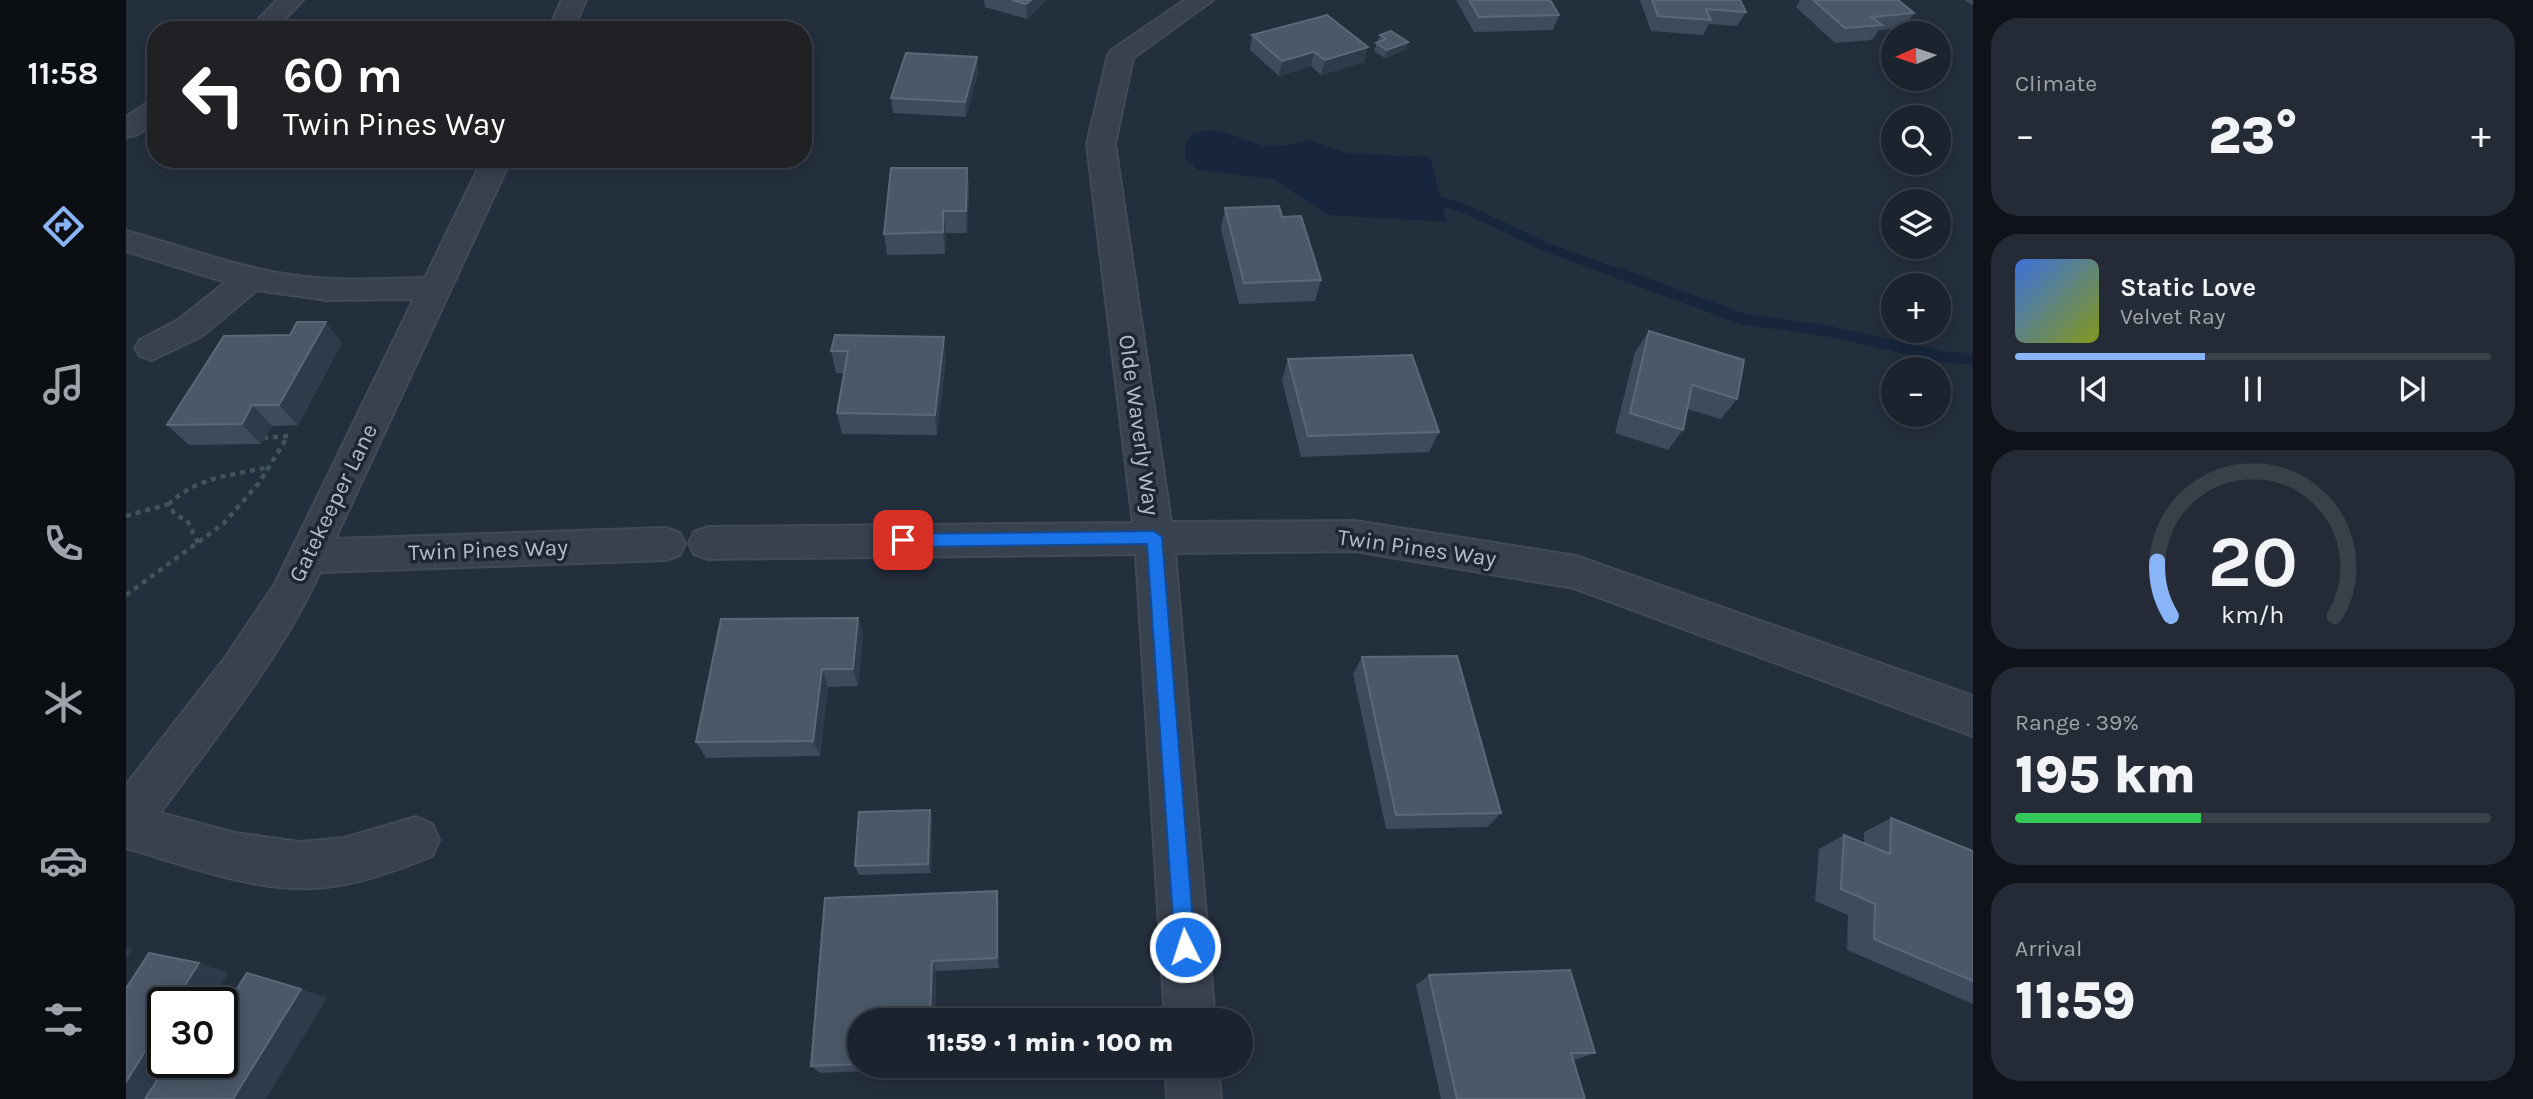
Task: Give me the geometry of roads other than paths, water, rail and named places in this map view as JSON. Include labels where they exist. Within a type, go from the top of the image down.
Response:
[{"type":"street","points":[[269,21],[291,0]]},
{"type":"street","points":[[564,21],[574,0]]},
{"type":"street","name":"Olde Waverly Way","points":[[1189,1008],[1154,537],[1101,144],[1121,55],[1201,0]]},
{"type":"street","points":[[126,130],[147,116]]},
{"type":"street","name":"Gatekeeper Lane","points":[[126,821],[208,715],[268,630],[309,556],[494,168]]},
{"type":"street","points":[[126,242],[251,278],[320,289],[435,288]]},
{"type":"street","points":[[152,348],[190,328],[251,278]]},
{"type":"street","name":"Twin Pines Way","points":[[708,542],[1355,536],[1576,572],[1973,716]]},
{"type":"street","name":"Twin Pines Way","points":[[309,556],[666,544]]},
{"type":"street","points":[[126,826],[272,863],[302,865],[359,858],[416,841]]},
{"type":"street","points":[[1193,1078],[1194,1099]]},
{"type":"water","points":[[1208,130],[1227,133],[1263,146],[1310,140],[1347,153],[1430,157],[1447,222],[1328,215],[1273,179],[1198,170],[1185,158],[1185,143],[1192,134]]},
{"type":"waterway","points":[[1426,196],[1468,210],[1546,247],[1625,276]]},
{"type":"waterway","points":[[1620,274],[1743,319],[1828,331],[1943,357],[1973,359]]}]
